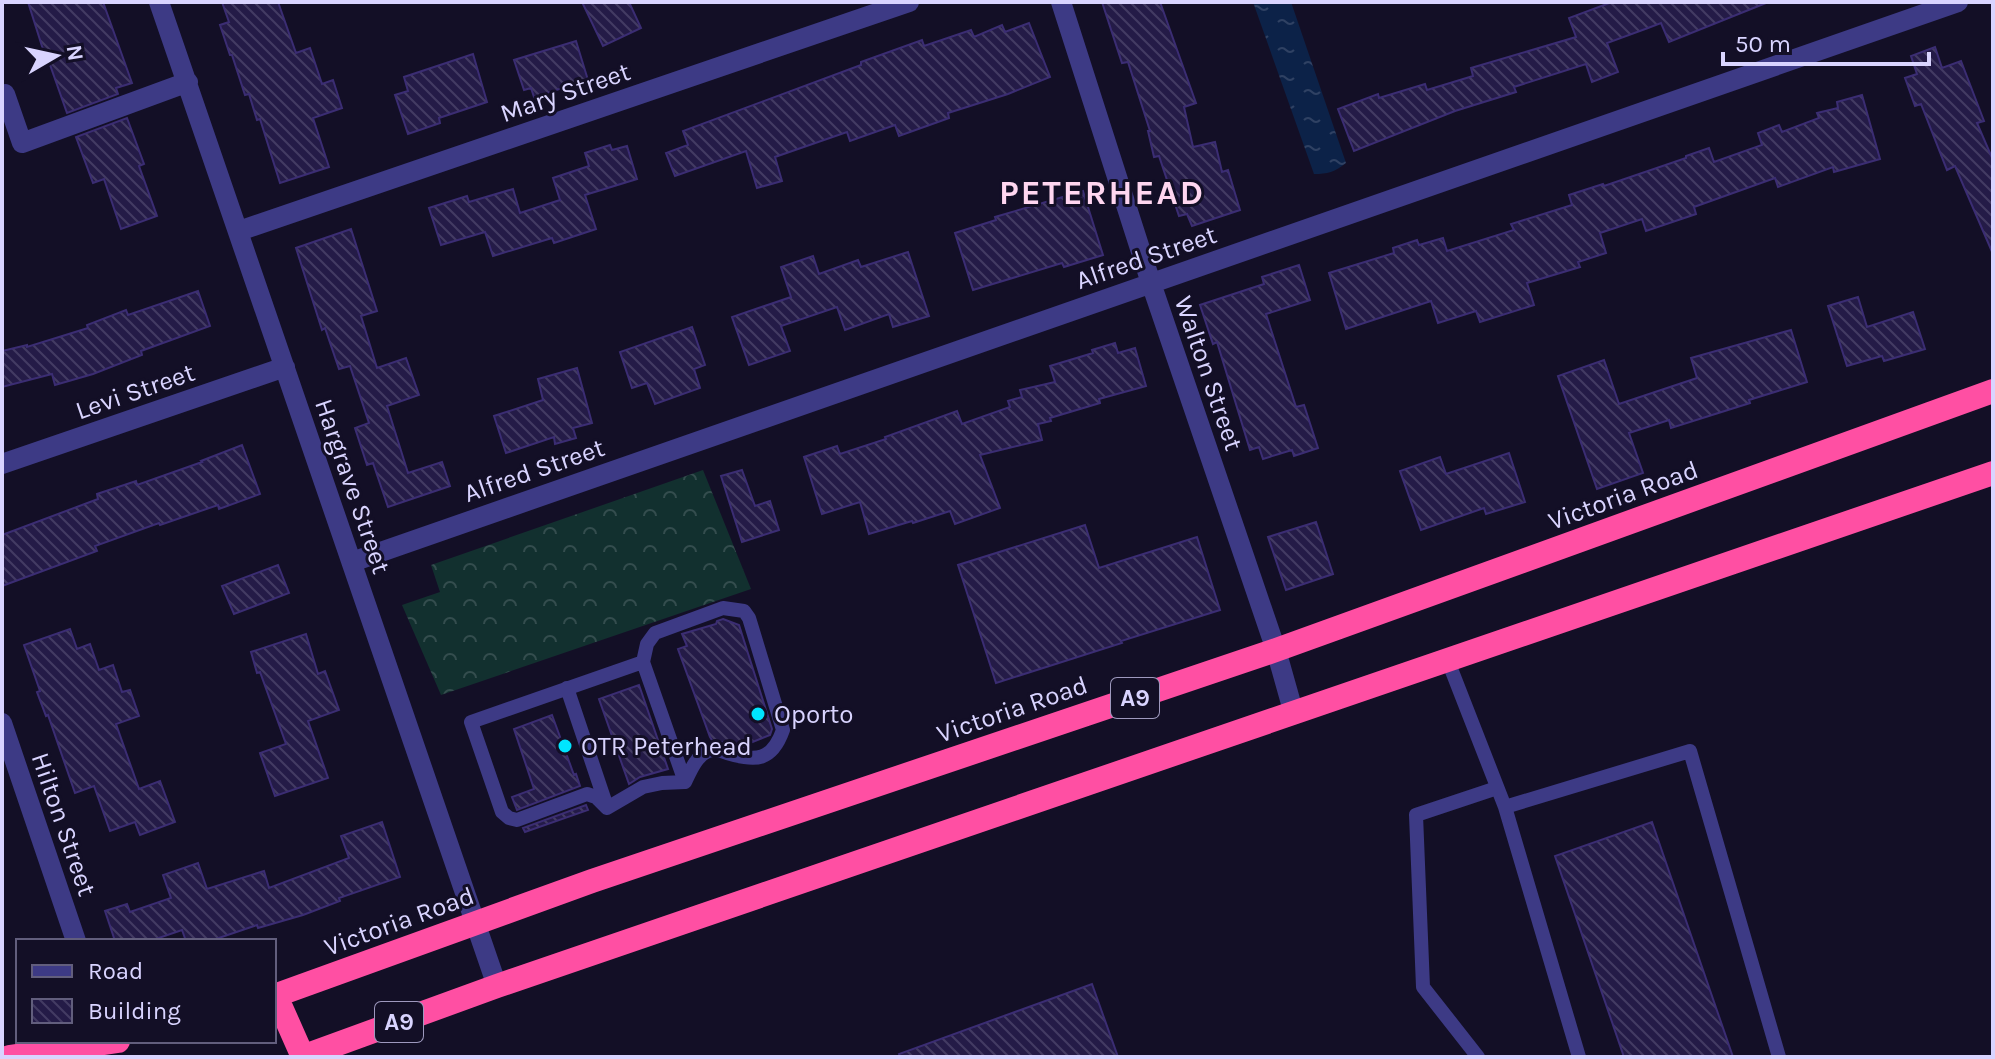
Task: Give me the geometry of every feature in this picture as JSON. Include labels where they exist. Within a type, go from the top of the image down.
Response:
[{"type":"highway","name":"Victoria Road","points":[[276,996],[605,876],[1276,650],[1993,391]]},
{"type":"highway","name":"A9","points":[[302,1057],[497,986],[1993,473]]},
{"type":"highway","points":[[276,998],[302,1057]]},
{"type":"highway","points":[[9,1057],[106,1043]]},
{"type":"street","name":"Hargrave Street","points":[[159,2],[497,986]]},
{"type":"street","name":"Mary Street","points":[[239,231],[909,2]]},
{"type":"street","name":"Walton Street","points":[[1061,2],[1151,283],[1276,650],[1294,714]]},
{"type":"street","name":"Alfred Street","points":[[352,562],[1958,2]]},
{"type":"street","points":[[5,94],[22,143],[188,82]]},
{"type":"street","name":"Levi Street","points":[[2,464],[285,367]]},
{"type":"street","name":"Hilton Street","points":[[2,723],[75,939]]},
{"type":"lane","points":[[723,608],[744,611],[749,618],[783,730],[778,744],[770,753],[757,759],[708,751],[698,758],[685,782],[643,662],[647,644],[655,633],[723,608]]},
{"type":"lane","points":[[1448,661],[1505,807],[1579,1057]]},
{"type":"lane","points":[[607,808],[596,797],[587,794],[517,820],[509,818],[502,812],[471,722],[643,662]]},
{"type":"lane","points":[[567,688],[607,808]]},
{"type":"lane","points":[[1505,807],[1690,751],[1779,1057]]},
{"type":"lane","points":[[607,808],[643,787],[685,782]]},
{"type":"lane","points":[[1478,1057],[1423,987],[1416,815],[1497,788]]},
{"type":"green space","points":[[703,470],[751,589],[441,695],[402,605],[440,592],[431,565]]},
{"type":"water","points":[[1253,2],[1291,2],[1346,163],[1334,170],[1314,174]]},
{"type":"building","points":[[28,2],[103,2],[132,83],[116,88],[118,94],[67,113]]},
{"type":"building","points":[[222,2],[278,2],[296,53],[310,48],[322,84],[333,80],[342,108],[313,118],[329,167],[280,183],[260,119],[257,120],[249,94],[245,95],[220,25],[229,22]]},
{"type":"building","points":[[582,2],[629,2],[641,28],[603,46]]},
{"type":"building","points":[[1102,2],[1160,2],[1196,103],[1184,107],[1193,147],[1215,142],[1222,172],[1228,170],[1240,210],[1192,226],[1187,214],[1179,216],[1159,156],[1154,157],[1150,131],[1128,62],[1122,63]]},
{"type":"building","points":[[1612,2],[1766,3],[1669,42],[1661,23],[1607,43],[1618,72],[1592,82],[1586,64],[1514,87],[1516,92],[1455,111],[1354,151],[1338,109],[1378,94],[1379,98],[1425,84],[1427,90],[1473,76],[1471,68],[1576,37],[1569,18]]},
{"type":"building","points":[[1029,23],[1050,77],[948,113],[949,118],[899,136],[895,125],[850,141],[847,132],[775,157],[782,181],[757,188],[746,151],[675,176],[666,153],[688,145],[683,131],[922,40],[924,46],[971,30],[974,37],[1002,25],[1005,32]]},
{"type":"building","points":[[576,41],[588,80],[534,97],[531,88],[524,90],[514,60]]},
{"type":"building","points":[[1935,47],[1942,68],[1961,61],[1984,121],[1977,123],[1993,160],[1993,254],[1955,166],[1947,170],[1921,104],[1915,106],[1905,78],[1917,74],[1911,56]]},
{"type":"building","points":[[473,54],[487,102],[439,118],[440,123],[408,134],[395,95],[408,91],[404,77]]},
{"type":"building","points":[[1862,95],[1880,159],[1834,172],[1833,167],[1778,187],[1775,178],[1694,207],[1696,214],[1646,231],[1642,219],[1600,233],[1606,253],[1578,262],[1580,267],[1527,283],[1534,305],[1480,322],[1476,311],[1438,323],[1431,301],[1346,329],[1329,273],[1394,253],[1393,248],[1417,240],[1419,245],[1443,238],[1447,251],[1514,230],[1511,224],[1572,205],[1569,195],[1604,186],[1709,148],[1714,162],[1762,145],[1758,133],[1779,125],[1782,132],[1819,118],[1817,113],[1838,108],[1837,102]]},
{"type":"building","points":[[127,118],[144,164],[139,166],[157,216],[121,229],[104,179],[93,183],[76,137]]},
{"type":"building","points":[[610,145],[612,150],[627,146],[637,179],[585,195],[596,229],[554,243],[552,238],[493,256],[485,232],[441,245],[429,208],[467,196],[469,202],[513,189],[520,213],[560,200],[553,178],[589,166],[585,153]]},
{"type":"building","points":[[1083,191],[1103,255],[1064,267],[1062,263],[973,290],[955,233],[996,220],[995,217]]},
{"type":"building","points":[[351,229],[377,311],[361,316],[377,368],[406,358],[419,395],[387,406],[408,473],[442,462],[450,486],[388,507],[373,463],[367,465],[355,428],[369,423],[350,366],[339,369],[325,328],[322,330],[296,248]]},
{"type":"building","points":[[908,252],[929,316],[893,327],[889,314],[845,330],[837,307],[781,326],[790,351],[749,365],[732,317],[791,297],[781,267],[813,256],[819,274],[858,260],[861,267]]},
{"type":"building","points":[[1299,265],[1310,300],[1266,314],[1296,407],[1304,405],[1318,448],[1294,456],[1292,450],[1263,459],[1259,447],[1250,450],[1217,342],[1213,344],[1200,305],[1264,284],[1262,277]]},
{"type":"building","points":[[198,291],[210,326],[141,351],[142,355],[93,374],[55,385],[52,374],[2,387],[2,351],[27,347],[88,328],[87,325],[126,310],[128,315]]},
{"type":"building","points":[[1858,297],[1867,327],[1913,312],[1925,349],[1884,361],[1882,356],[1847,366],[1828,306]]},
{"type":"building","points":[[692,327],[705,365],[694,369],[700,388],[655,404],[647,383],[632,388],[620,352]]},
{"type":"building","points":[[1791,330],[1807,382],[1671,428],[1669,420],[1629,433],[1643,473],[1597,489],[1558,376],[1604,360],[1619,404],[1697,378],[1691,358]]},
{"type":"building","points":[[1115,343],[1118,353],[1135,348],[1146,386],[1099,399],[1100,403],[1038,424],[1042,440],[980,455],[1000,508],[955,524],[950,511],[869,534],[860,502],[822,514],[804,457],[837,446],[840,454],[957,411],[962,424],[1010,407],[1008,401],[1022,397],[1020,390],[1055,382],[1050,366]]},
{"type":"building","points":[[577,368],[592,423],[573,428],[576,438],[555,444],[554,437],[506,453],[494,416],[543,400],[538,379]]},
{"type":"building","points":[[242,445],[260,494],[219,509],[218,505],[159,523],[95,546],[97,551],[2,586],[2,535],[98,499],[97,494],[136,481],[137,485]]},
{"type":"building","points":[[1509,453],[1525,502],[1486,514],[1484,508],[1421,530],[1400,471],[1440,457],[1446,474]]},
{"type":"building","points":[[742,470],[755,506],[770,501],[779,530],[742,542],[721,476]]},
{"type":"building","points":[[1316,522],[1333,574],[1286,590],[1268,537]]},
{"type":"building","points":[[1085,525],[1099,568],[1197,537],[1220,610],[996,683],[958,565]]},
{"type":"building","points":[[278,565],[289,593],[234,614],[222,586]]},
{"type":"building","points":[[723,619],[739,625],[772,729],[770,735],[744,747],[712,740],[678,649],[687,646],[682,634]]},
{"type":"building","points":[[70,629],[77,649],[90,644],[99,670],[113,665],[122,692],[130,690],[139,716],[116,724],[139,789],[160,781],[175,822],[140,835],[135,822],[110,831],[94,786],[75,793],[37,692],[40,691],[24,645]]},
{"type":"building","points":[[306,634],[318,674],[325,671],[339,710],[308,721],[328,778],[275,796],[260,753],[286,744],[251,652]]},
{"type":"building","points":[[639,685],[668,769],[640,777],[629,784],[599,699]]},
{"type":"building","points":[[552,715],[580,786],[517,810],[512,797],[534,789],[514,729]]},
{"type":"building","points":[[586,805],[588,810],[525,832],[523,828]]},
{"type":"building","points":[[382,822],[400,877],[339,898],[340,901],[303,915],[258,928],[257,925],[216,939],[185,939],[182,930],[156,939],[114,939],[105,911],[127,904],[130,912],[171,898],[163,875],[198,863],[207,889],[264,871],[269,888],[349,858],[341,836]]},
{"type":"building","points":[[1652,822],[1733,1057],[1624,1057],[1555,856]]},
{"type":"building","points":[[1092,984],[1118,1057],[900,1057],[899,1054]]},
{"type":"place","name":"Oporto","points":[[758,714]]},
{"type":"place","name":"OTR Peterhead","points":[[565,746]]},
{"type":"district","name":"PETERHEAD","points":[[1102,192]]}]
